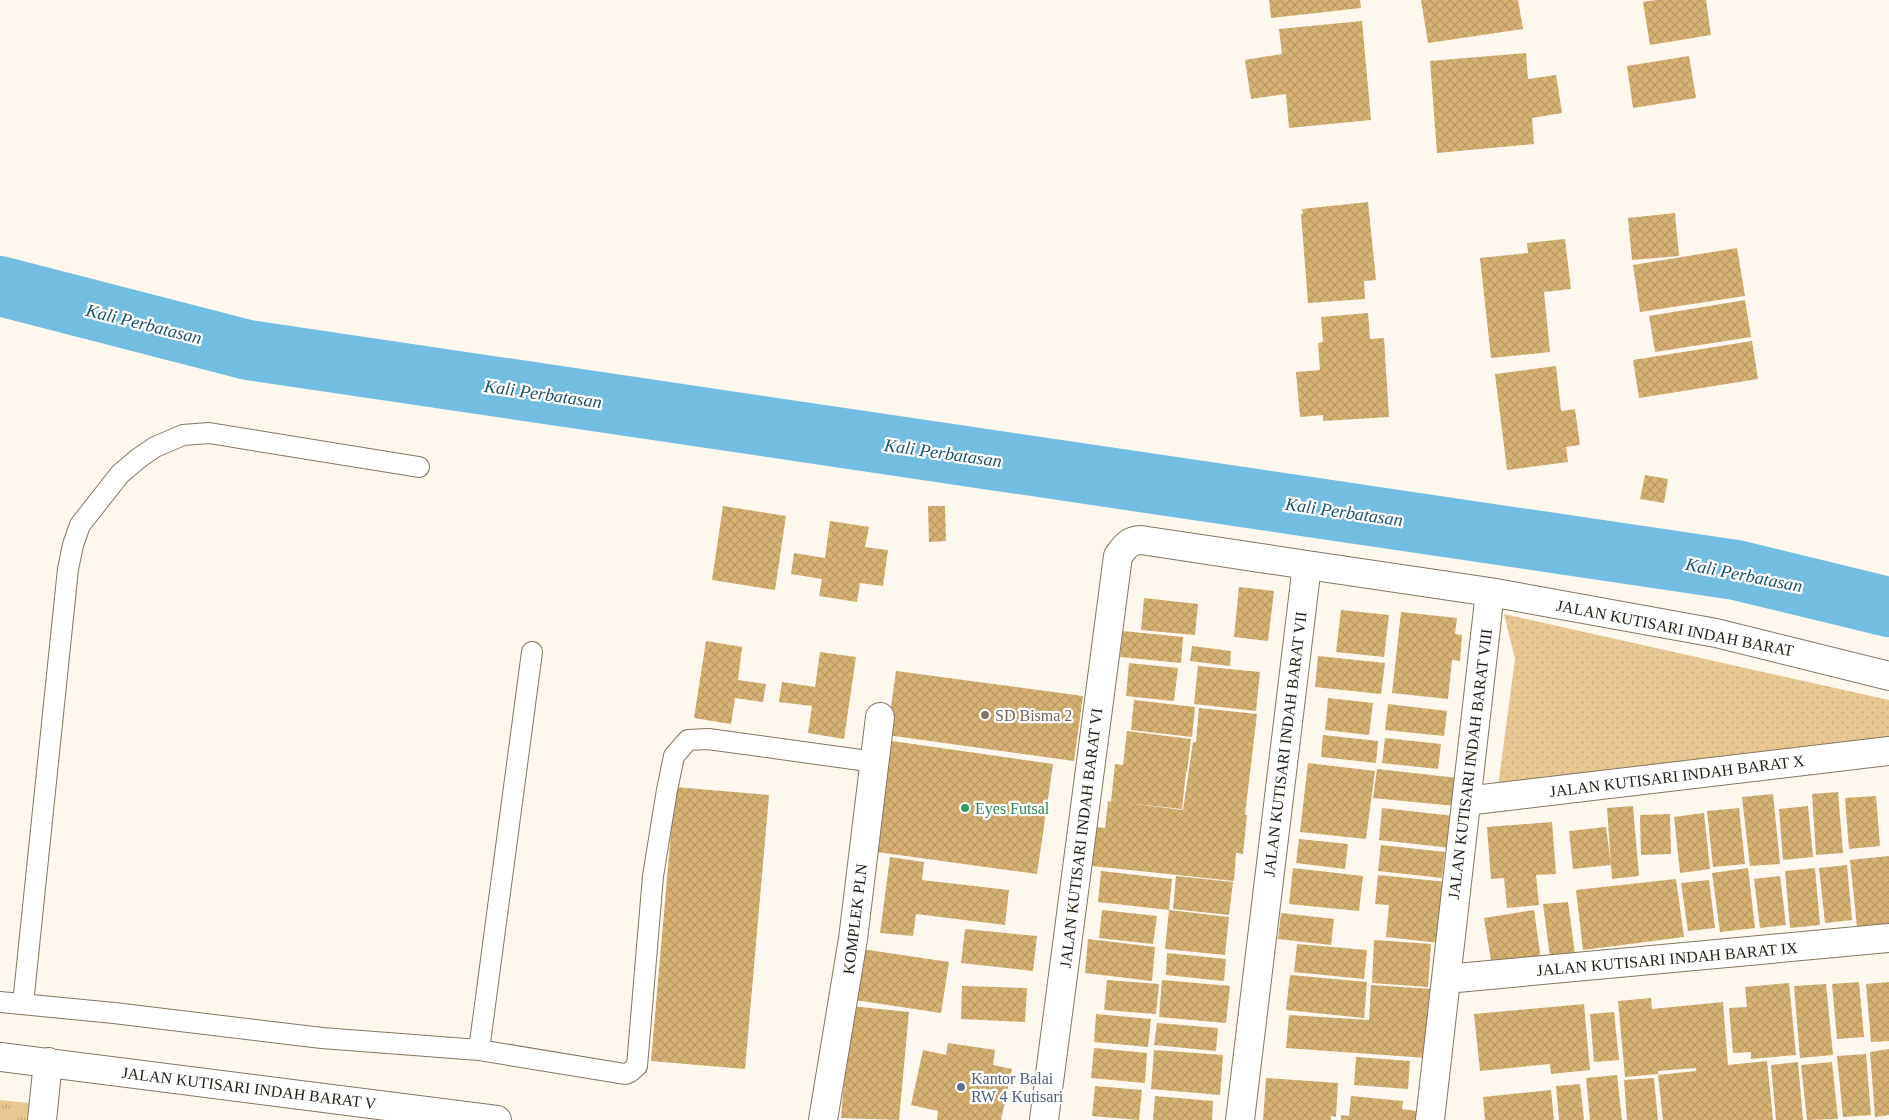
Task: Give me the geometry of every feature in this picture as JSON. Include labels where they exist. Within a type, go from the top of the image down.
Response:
[{"type":"street","name":"JALAN KUTISARI INDAH BARAT VI","points":[[1044,1120],[1118,556],[1128,544],[1134,540],[1141,540],[1307,565]]},
{"type":"street","points":[[1307,565],[1490,592]]},
{"type":"street","name":"JALAN KUTISARI INDAH BARAT VII","points":[[1240,1120],[1307,565]]},
{"type":"street","name":"JALAN KUTISARI INDAH BARAT","points":[[1490,592],[1716,633],[1889,676]]},
{"type":"street","name":"JALAN KUTISARI INDAH BARAT VIII","points":[[1430,1120],[1490,592]]},
{"type":"street","name":"KOMPLEK PLN","points":[[823,1120],[853,939],[880,717]]},
{"type":"street","name":"JALAN KUTISARI INDAH BARAT X","points":[[1466,801],[1889,751]]},
{"type":"street","name":"JALAN KUTISARI INDAH BARAT IX","points":[[1446,979],[1889,938]]},
{"type":"street","name":"JALAN KUTISARI INDAH BARAT V","points":[[0,1057],[48,1062],[352,1111],[497,1120]]},
{"type":"street","points":[[42,1120],[48,1062]]},
{"type":"lane","points":[[23,1004],[68,569],[80,525],[120,474],[155,447],[182,435],[209,433],[419,467]]},
{"type":"lane","points":[[479,1050],[532,652]]},
{"type":"lane","points":[[0,1002],[114,1013],[322,1038],[479,1050],[619,1074],[630,1072],[637,1066],[653,876],[674,756],[688,740],[708,739],[875,762]]},
{"type":"green space","points":[[1504,614],[1889,700],[1889,738],[1497,794],[1515,659]]},
{"type":"green space","points":[[0,1100],[29,1103],[27,1120],[0,1120]]},
{"type":"building","points":[[1269,0],[1360,0],[1361,8],[1271,18]]},
{"type":"building","points":[[1421,0],[1518,0],[1523,29],[1428,43]]},
{"type":"building","points":[[1656,0],[1706,0],[1711,35],[1650,45],[1643,2]]},
{"type":"building","points":[[1362,21],[1371,120],[1289,128],[1286,94],[1251,99],[1245,60],[1282,54],[1279,29]]},
{"type":"building","points":[[1526,53],[1528,79],[1556,75],[1562,113],[1532,118],[1534,144],[1437,153],[1430,61]]},
{"type":"building","points":[[1689,56],[1696,98],[1633,108],[1627,66]]},
{"type":"building","points":[[1368,202],[1376,280],[1364,281],[1365,299],[1308,303],[1302,209]]},
{"type":"building","points":[[1675,213],[1679,256],[1632,260],[1628,218]]},
{"type":"building","points":[[1565,239],[1571,289],[1544,292],[1550,352],[1491,358],[1480,258],[1528,253],[1527,243]]},
{"type":"building","points":[[1737,248],[1745,296],[1640,312],[1633,265]]},
{"type":"building","points":[[1745,300],[1751,337],[1655,352],[1649,316]]},
{"type":"building","points":[[1368,313],[1370,339],[1384,338],[1389,417],[1323,421],[1323,415],[1300,417],[1296,372],[1320,370],[1318,343],[1323,342],[1321,317]]},
{"type":"building","points":[[1752,341],[1758,379],[1639,398],[1633,360]]},
{"type":"building","points":[[1556,366],[1561,411],[1575,409],[1580,445],[1566,447],[1568,462],[1507,470],[1495,374]]},
{"type":"building","points":[[1645,475],[1668,479],[1664,503],[1640,499]]},
{"type":"building","points":[[723,506],[786,516],[775,590],[712,580]]},
{"type":"building","points":[[928,506],[945,506],[946,541],[929,542]]},
{"type":"building","points":[[830,521],[869,527],[865,547],[888,550],[883,586],[860,583],[857,602],[819,596],[822,579],[791,574],[794,553],[825,558]]},
{"type":"building","points":[[1239,587],[1274,591],[1268,641],[1234,637]]},
{"type":"building","points":[[1144,598],[1198,604],[1195,635],[1141,630]]},
{"type":"building","points":[[1341,610],[1389,615],[1384,657],[1336,652]]},
{"type":"building","points":[[1401,612],[1457,618],[1455,634],[1462,635],[1460,661],[1452,660],[1448,699],[1392,693]]},
{"type":"building","points":[[1123,631],[1183,637],[1181,663],[1120,657]]},
{"type":"building","points":[[706,641],[742,647],[738,680],[766,684],[763,702],[735,698],[731,724],[694,718]]},
{"type":"building","points":[[1192,646],[1231,651],[1230,666],[1190,661]]},
{"type":"building","points":[[820,652],[856,657],[844,739],[808,733],[812,706],[779,702],[782,682],[815,687]]},
{"type":"building","points":[[1318,656],[1385,663],[1381,694],[1315,687]]},
{"type":"building","points":[[1129,663],[1178,668],[1174,701],[1126,696]]},
{"type":"building","points":[[1198,666],[1260,672],[1256,711],[1194,704]]},
{"type":"building","name":"SD Bisma 2","points":[[896,671],[1083,696],[1074,761],[887,735]]},
{"type":"building","points":[[1328,698],[1373,703],[1369,735],[1325,730]]},
{"type":"building","points":[[1134,700],[1195,707],[1192,737],[1131,730]]},
{"type":"building","points":[[1388,704],[1447,711],[1444,736],[1385,730]]},
{"type":"building","points":[[1199,708],[1257,714],[1245,815],[1247,815],[1243,854],[1236,853],[1234,881],[1092,866],[1097,827],[1105,828],[1108,801],[1111,802],[1115,764],[1123,765],[1127,731],[1191,739],[1187,772],[1142,767],[1186,772],[1182,809],[1126,803],[1183,810],[1193,742],[1196,742]]},
{"type":"building","points":[[1323,735],[1378,741],[1376,763],[1321,757]]},
{"type":"building","points":[[1385,738],[1441,744],[1438,769],[1382,763]]},
{"type":"building","name":"Eyes Futsal","points":[[892,741],[1053,764],[1037,874],[877,852]]},
{"type":"building","points":[[1308,763],[1375,771],[1366,839],[1300,832]]},
{"type":"building","points":[[1377,769],[1458,778],[1455,806],[1373,798]]},
{"type":"building","points":[[675,787],[769,795],[745,1069],[651,1061]]},
{"type":"building","points":[[1838,792],[1843,853],[1816,855],[1812,794]]},
{"type":"building","points":[[1773,794],[1780,864],[1750,866],[1742,797]]},
{"type":"building","points":[[1876,796],[1880,846],[1849,849],[1845,798]]},
{"type":"building","points":[[1633,806],[1639,876],[1612,879],[1607,808]]},
{"type":"building","points":[[1808,806],[1813,857],[1783,860],[1779,809]]},
{"type":"building","points":[[1382,808],[1454,816],[1451,848],[1379,840]]},
{"type":"building","points":[[1739,808],[1745,864],[1713,867],[1707,811]]},
{"type":"building","points":[[1704,813],[1710,869],[1680,873],[1674,817]]},
{"type":"building","points":[[1670,814],[1671,854],[1641,855],[1640,815]]},
{"type":"building","points":[[1552,822],[1556,874],[1536,875],[1539,905],[1507,908],[1504,878],[1491,879],[1487,827]]},
{"type":"building","points":[[1606,827],[1611,865],[1573,869],[1569,831]]},
{"type":"building","points":[[1299,839],[1348,844],[1345,869],[1296,863]]},
{"type":"building","points":[[1381,845],[1445,852],[1442,878],[1378,871]]},
{"type":"building","points":[[1889,856],[1889,924],[1857,927],[1850,860]]},
{"type":"building","points":[[890,857],[924,862],[922,880],[1009,890],[1005,925],[916,914],[913,936],[880,933]]},
{"type":"building","points":[[1847,865],[1852,920],[1825,923],[1819,868]]},
{"type":"building","points":[[1293,868],[1363,876],[1359,911],[1289,904]]},
{"type":"building","points":[[1748,868],[1755,928],[1720,932],[1712,873]]},
{"type":"building","points":[[1815,868],[1820,925],[1790,928],[1785,871]]},
{"type":"building","points":[[1101,871],[1172,879],[1169,910],[1098,902]]},
{"type":"building","points":[[1378,875],[1447,882],[1440,943],[1386,937],[1389,905],[1375,904]]},
{"type":"building","points":[[1176,876],[1233,882],[1229,915],[1173,909]]},
{"type":"building","points":[[1780,876],[1786,925],[1760,928],[1754,879]]},
{"type":"building","points":[[1676,879],[1684,937],[1583,950],[1576,890]]},
{"type":"building","points":[[1709,880],[1715,928],[1688,931],[1681,883]]},
{"type":"building","points":[[1568,902],[1575,954],[1550,957],[1543,904]]},
{"type":"building","points":[[1102,910],[1157,916],[1153,944],[1099,938]]},
{"type":"building","points":[[1169,910],[1229,917],[1225,955],[1165,949]]},
{"type":"building","points":[[1534,910],[1541,960],[1492,967],[1484,918]]},
{"type":"building","points":[[1281,913],[1334,919],[1331,945],[1278,939]]},
{"type":"building","points":[[965,929],[1037,936],[1033,971],[961,963]]},
{"type":"building","points":[[1088,939],[1155,947],[1152,981],[1085,973]]},
{"type":"building","points":[[1374,940],[1431,944],[1428,987],[1372,983]]},
{"type":"building","points":[[1297,944],[1367,950],[1364,979],[1294,972]]},
{"type":"building","points":[[855,948],[949,962],[941,1013],[848,999]]},
{"type":"building","points":[[1167,953],[1226,959],[1224,981],[1166,975]]},
{"type":"building","points":[[1290,975],[1367,982],[1364,1018],[1286,1010]]},
{"type":"building","points":[[1107,980],[1159,984],[1156,1014],[1104,1010]]},
{"type":"building","points":[[1162,980],[1230,986],[1226,1023],[1159,1017]]},
{"type":"building","points":[[1859,982],[1864,1037],[1837,1039],[1832,984]]},
{"type":"building","points":[[1889,982],[1889,1041],[1871,1042],[1866,984]]},
{"type":"building","points":[[1789,983],[1796,1055],[1751,1059],[1751,1052],[1733,1053],[1729,1008],[1747,1007],[1745,987]]},
{"type":"building","points":[[1826,984],[1833,1055],[1800,1058],[1794,986]]},
{"type":"building","points":[[1371,985],[1432,989],[1427,1058],[1286,1048],[1289,1015],[1369,1020]]},
{"type":"building","points":[[962,986],[1027,988],[1025,1022],[961,1019]]},
{"type":"building","points":[[1651,998],[1652,1009],[1723,1002],[1728,1065],[1767,1061],[1773,1120],[1663,1120],[1658,1075],[1696,1071],[1696,1068],[1658,1071],[1658,1074],[1625,1077],[1618,1001]]},
{"type":"building","points":[[1584,1004],[1590,1070],[1551,1074],[1550,1064],[1480,1071],[1474,1014]]},
{"type":"building","points":[[850,1006],[909,1012],[899,1120],[841,1118]]},
{"type":"building","points":[[1614,1012],[1619,1060],[1594,1062],[1590,1014]]},
{"type":"building","points":[[1096,1014],[1151,1019],[1148,1047],[1094,1042]]},
{"type":"building","points":[[1157,1023],[1218,1028],[1216,1051],[1154,1045]]},
{"type":"building","name":"Kantor Balai RW 4 Kutisari","points":[[948,1043],[995,1050],[993,1065],[1012,1069],[1001,1120],[937,1120],[938,1111],[911,1105],[923,1050],[946,1055]]},
{"type":"building","points":[[1094,1048],[1147,1053],[1145,1083],[1091,1078]]},
{"type":"building","points":[[1889,1049],[1889,1115],[1875,1117],[1870,1052]]},
{"type":"building","points":[[1154,1050],[1223,1055],[1220,1095],[1151,1089]]},
{"type":"building","points":[[1866,1054],[1871,1115],[1843,1117],[1837,1056]]},
{"type":"building","points":[[1356,1057],[1410,1061],[1408,1089],[1354,1085]]},
{"type":"building","points":[[1798,1062],[1803,1120],[1776,1120],[1771,1065]]},
{"type":"building","points":[[1832,1062],[1838,1119],[1807,1120],[1801,1065]]},
{"type":"building","points":[[1617,1075],[1622,1120],[1590,1120],[1586,1078]]},
{"type":"building","points":[[1266,1078],[1338,1083],[1336,1117],[1331,1116],[1331,1120],[1263,1120]]},
{"type":"building","points":[[1654,1078],[1658,1120],[1627,1120],[1624,1080]]},
{"type":"building","points":[[1580,1084],[1584,1120],[1559,1120],[1556,1086]]},
{"type":"building","points":[[1095,1086],[1142,1090],[1139,1120],[1092,1116]]},
{"type":"building","points":[[1551,1090],[1554,1120],[1485,1120],[1483,1097]]},
{"type":"building","points":[[1155,1096],[1213,1101],[1212,1120],[1153,1120]]},
{"type":"building","points":[[1351,1096],[1403,1101],[1402,1109],[1417,1111],[1416,1120],[1341,1120],[1341,1115],[1349,1116]]},
{"type":"waterway","name":"Kali Perbatasan","points":[[0,286],[248,350],[1736,570],[1889,607]]},
{"type":"place","name":"SD Bisma 2","points":[[985,715]]},
{"type":"place","name":"Eyes Futsal","points":[[965,808]]},
{"type":"place","name":"Kantor Balai RW 4 Kutisari","points":[[961,1087]]}]
